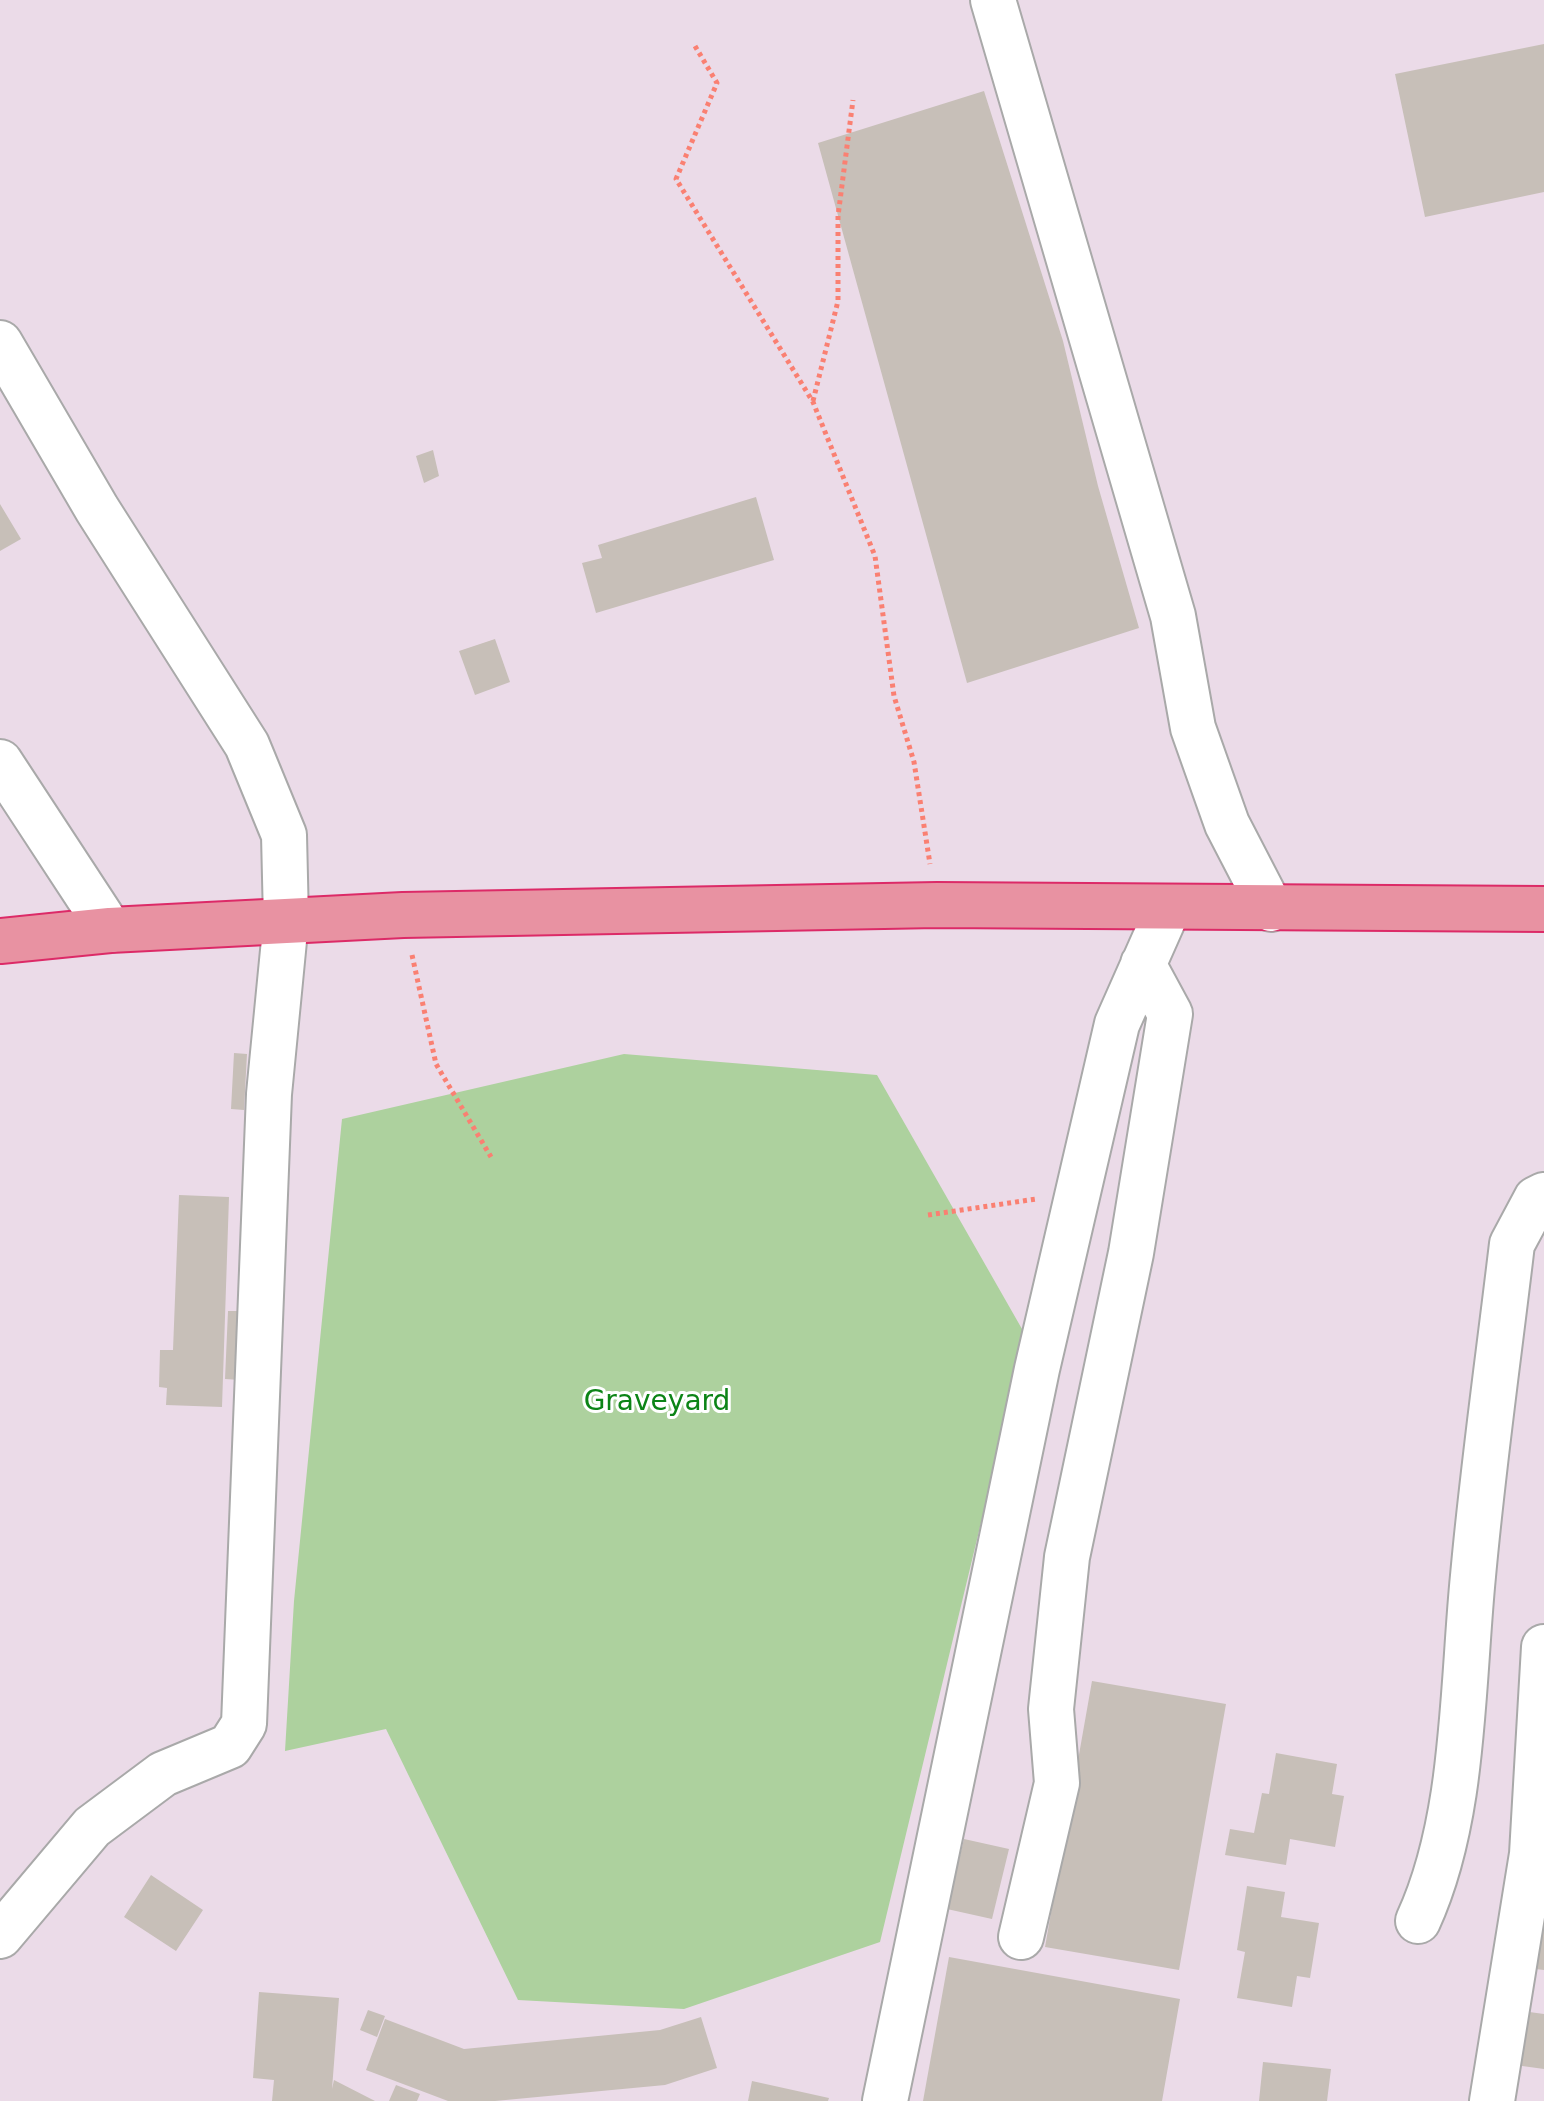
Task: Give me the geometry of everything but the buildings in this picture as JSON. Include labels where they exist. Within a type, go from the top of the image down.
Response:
[{"type":"highway","points":[[0,941],[110,930],[403,915],[937,905],[1168,909],[1544,909]]},
{"type":"street","points":[[993,0],[1173,616],[1193,728],[1227,824],[1271,909]]},
{"type":"street","points":[[0,343],[97,509],[247,745],[284,835],[286,920],[269,1094],[244,1724],[230,1746],[163,1774],[92,1827],[0,1936]]},
{"type":"street","points":[[0,762],[110,930]]},
{"type":"street","points":[[885,2101],[1037,1369],[1117,1024],[1168,909]]},
{"type":"street","points":[[1021,1937],[1057,1783],[1051,1709],[1067,1557],[1131,1253],[1170,1014],[1143,964]]},
{"type":"street","points":[[1418,1921],[1437,1880],[1449,1831],[1474,1557],[1512,1244],[1536,1199],[1544,1195]]},
{"type":"street","points":[[1492,2101],[1532,1854],[1544,1647]]},
{"type":"path","points":[[695,46],[717,83],[676,179],[813,402],[875,556],[894,696],[914,762],[937,905]]},
{"type":"path","points":[[813,402],[838,301],[838,216],[853,100]]},
{"type":"path","points":[[403,915],[436,1064],[491,1157]]},
{"type":"path","points":[[928,1215],[1046,1197],[1082,1175]]},
{"type":"shaded area","points":[[0,0],[1544,0],[1544,2101],[0,2101]]},
{"type":"green space","name":"Graveyard","points":[[624,1054],[877,1075],[1026,1336],[880,1942],[684,2009],[518,2000],[386,1729],[285,1751],[294,1601],[342,1119]]}]
